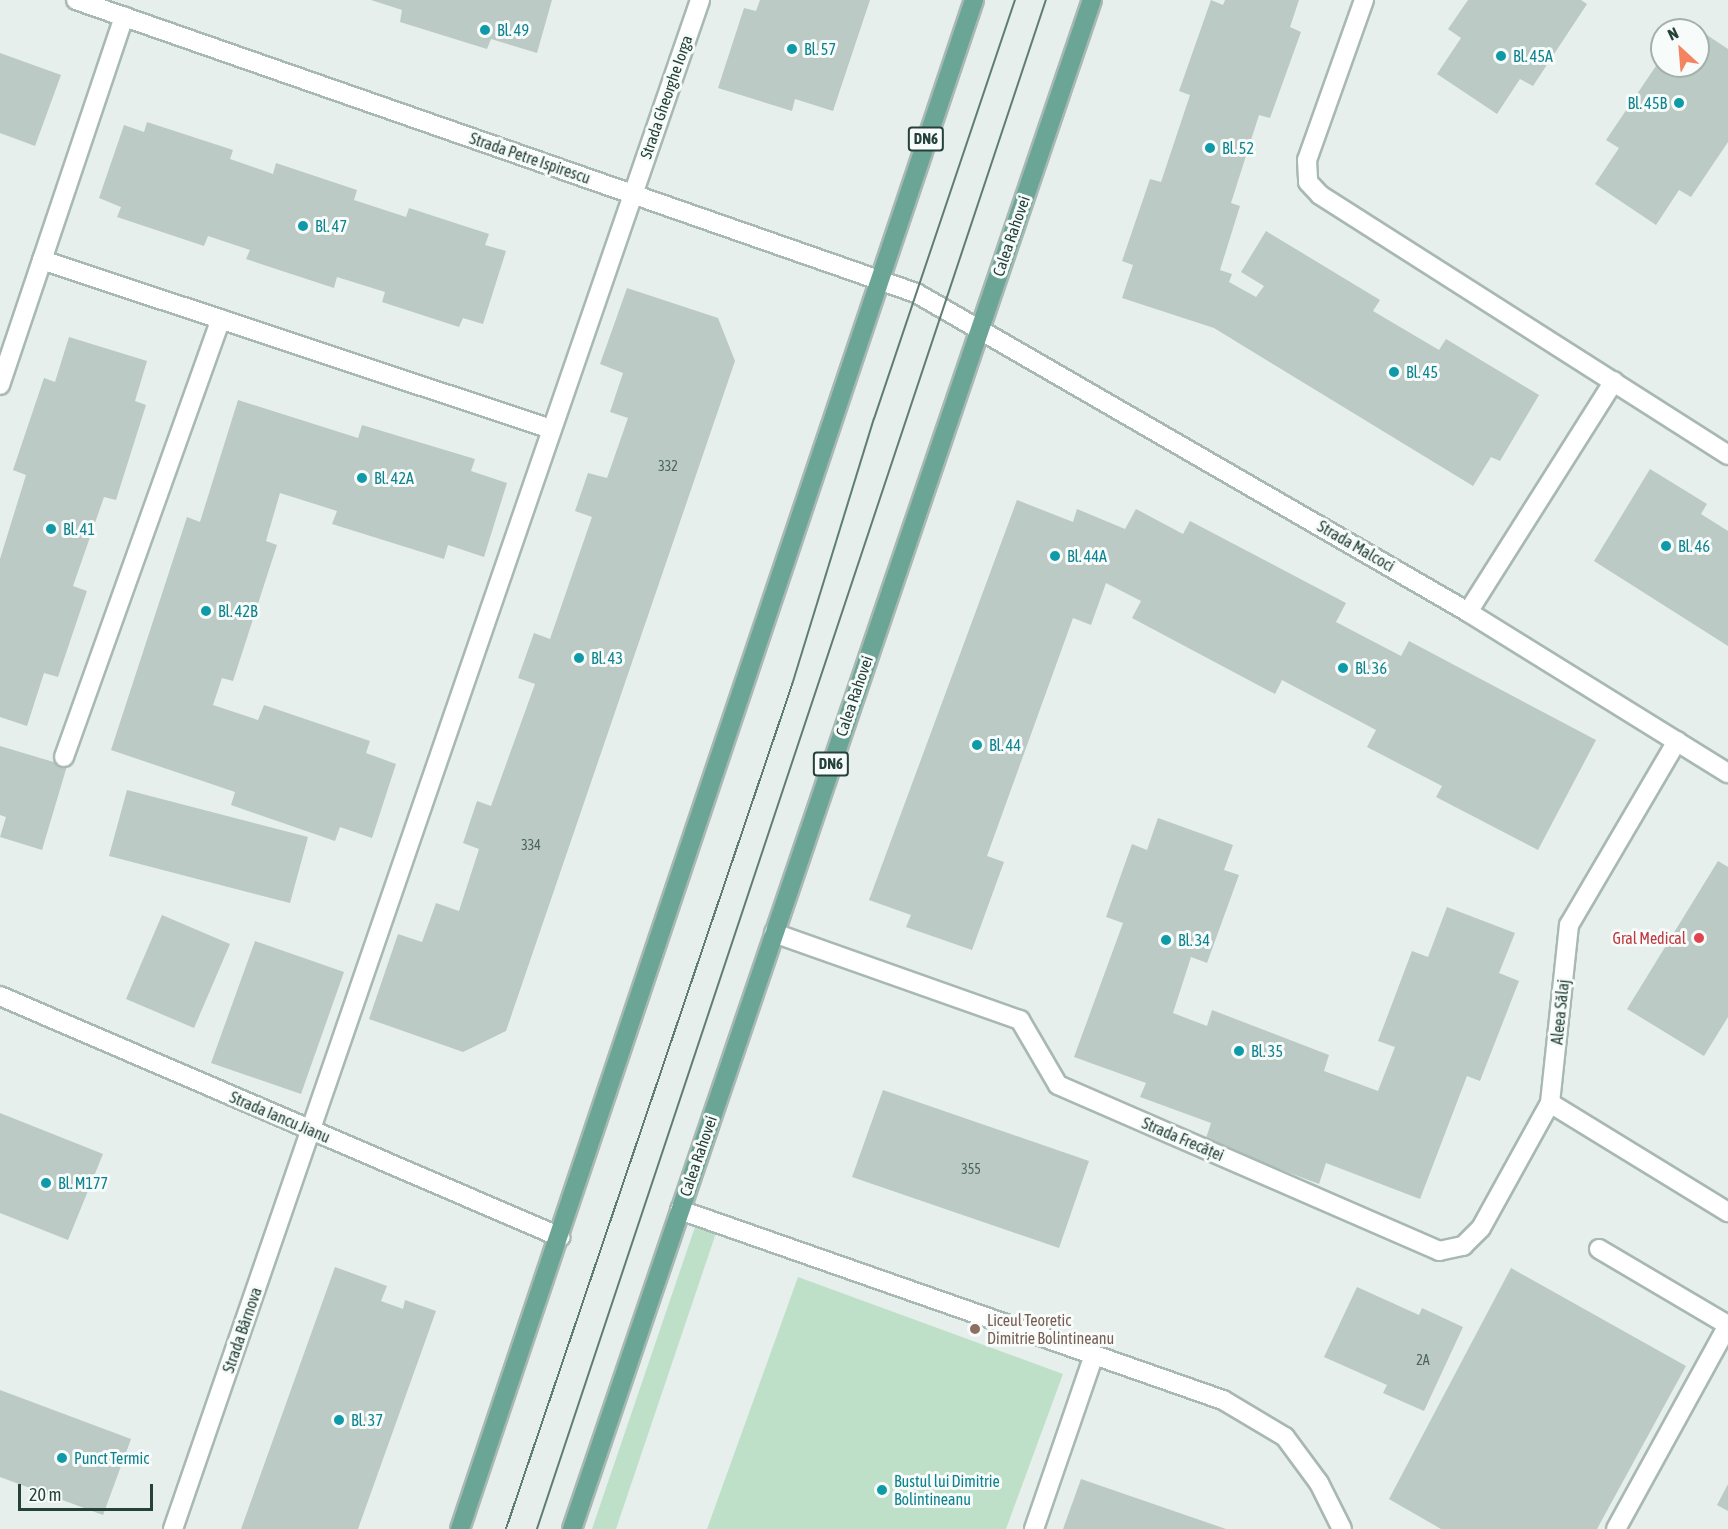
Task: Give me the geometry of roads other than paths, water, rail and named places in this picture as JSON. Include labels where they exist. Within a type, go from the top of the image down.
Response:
[{"type":"main road","name":"DN6","points":[[460,1529],[560,1237],[877,278],[974,0]]},
{"type":"main road","name":"Calea Rahovei","points":[[572,1529],[1092,0]]},
{"type":"street","name":"Strada Petre Ispirescu","points":[[76,0],[877,278],[979,327]]},
{"type":"street","name":"Strada Gheorghe Iorga","points":[[632,194],[700,0]]},
{"type":"street","points":[[1364,0],[1307,160],[1308,182],[1320,195],[1728,455]]},
{"type":"street","points":[[0,385],[124,15]]},
{"type":"street","points":[[311,1131],[632,194]]},
{"type":"street","points":[[42,260],[551,429]]},
{"type":"street","points":[[64,757],[220,319]]},
{"type":"street","name":"Strada Malcoci","points":[[979,327],[1468,612],[1728,773]]},
{"type":"street","points":[[1468,612],[1614,381]]},
{"type":"street","name":"Aleea Sălaj","points":[[1550,1103],[1569,925],[1677,741]]},
{"type":"street","name":"Strada Frecăței","points":[[774,933],[1020,1020],[1058,1085],[1439,1251],[1463,1246],[1481,1228],[1550,1103]]},
{"type":"street","name":"Strada Iancu Jianu","points":[[0,996],[560,1237]]},
{"type":"street","points":[[1550,1103],[1728,1212]]},
{"type":"street","name":"Strada Bârnova","points":[[173,1529],[311,1131]]},
{"type":"street","points":[[680,1210],[1223,1400],[1284,1437],[1319,1483],[1342,1529]]},
{"type":"street","points":[[1599,1249],[1728,1325],[1616,1529]]},
{"type":"street","points":[[1034,1529],[1094,1355]]},
{"type":"tram line","points":[[506,1529],[792,685],[874,419],[1015,0]]},
{"type":"tram line","points":[[537,1529],[1046,0]]},
{"type":"place","name":"Bl. 49","points":[[485,30]]},
{"type":"place","name":"Bl. 57","points":[[792,49]]},
{"type":"place","name":"Bl. 45A","points":[[1501,56]]},
{"type":"place","name":"Bl. 45B","points":[[1679,103]]},
{"type":"place","name":"Bl. 52","points":[[1210,148]]},
{"type":"place","name":"Bl. 47","points":[[303,226]]},
{"type":"place","name":"Bl. 45","points":[[1394,372]]},
{"type":"place","name":"Bl. 42A","points":[[362,478]]},
{"type":"place","name":"Bl. 41","points":[[51,529]]},
{"type":"place","name":"Bl. 46","points":[[1666,546]]},
{"type":"place","name":"Bl. 44A","points":[[1055,556]]},
{"type":"place","name":"Bl. 42B","points":[[206,611]]},
{"type":"place","name":"Bl. 43","points":[[579,658]]},
{"type":"place","name":"Bl. 36","points":[[1343,668]]},
{"type":"place","name":"Bl. 44","points":[[977,745]]},
{"type":"place","name":"Gral Medical","points":[[1699,938]]},
{"type":"place","name":"Bl. 34","points":[[1166,940]]},
{"type":"place","name":"Bl. 35","points":[[1239,1051]]},
{"type":"place","name":"Bl. M177","points":[[46,1183]]},
{"type":"place","name":"Liceul Teoretic Dimitrie Bolintineanu","points":[[975,1329]]},
{"type":"place","name":"Bl. 37","points":[[339,1420]]},
{"type":"place","name":"Punct Termic","points":[[62,1458]]},
{"type":"place","name":"Bustul lui Dimitrie Bolintineanu","points":[[882,1490]]}]
